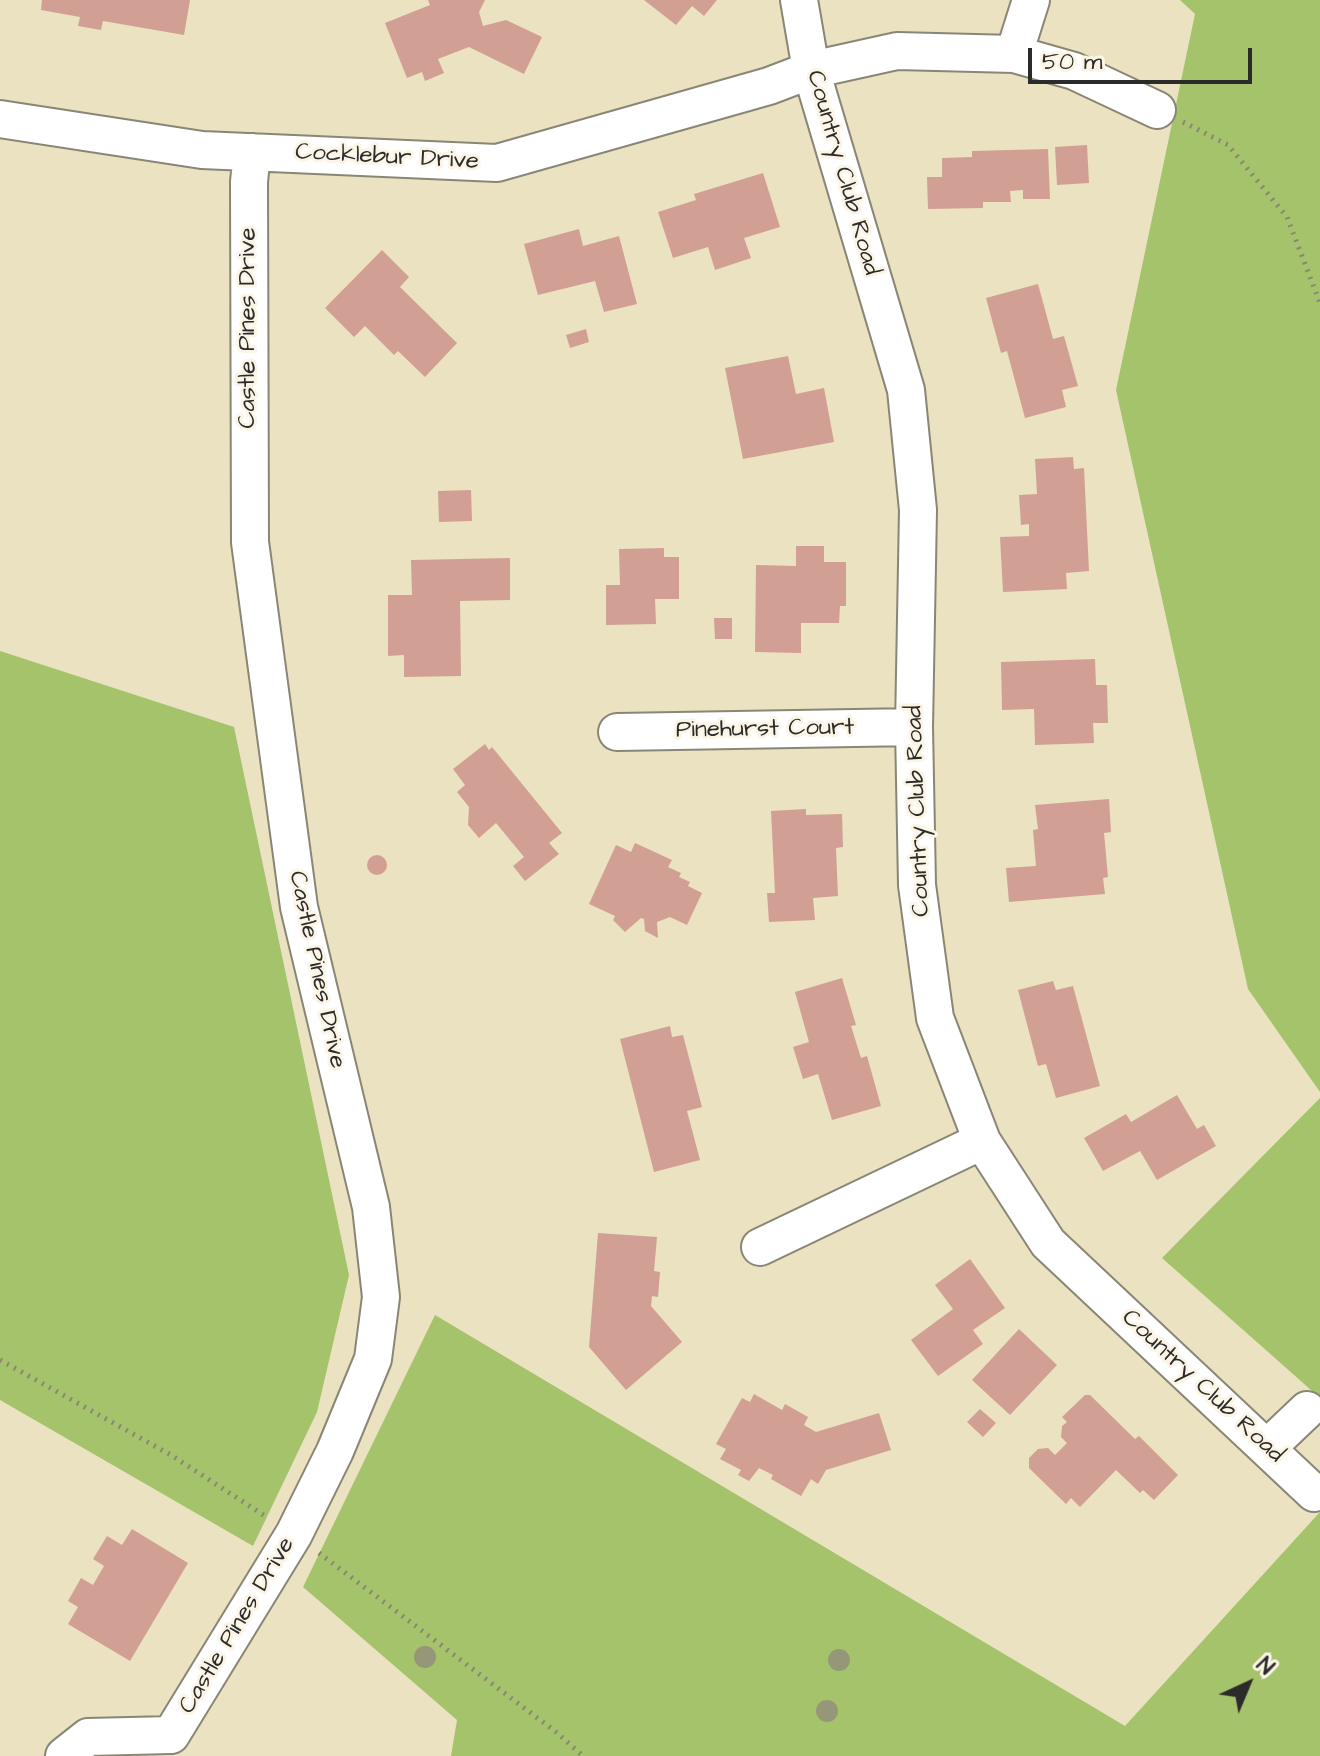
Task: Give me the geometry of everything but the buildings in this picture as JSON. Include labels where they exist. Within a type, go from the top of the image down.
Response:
[{"type":"street","name":"Country Club Road","points":[[799,0],[811,70],[906,390],[918,510],[914,727],[917,885],[935,1018],[982,1141],[1048,1243],[1314,1493]]},
{"type":"street","points":[[1014,54],[1031,0]]},
{"type":"street","name":"Cocklebur Drive","points":[[0,119],[202,150],[497,163],[769,86],[811,70],[897,51],[1014,54],[1074,71],[1157,110]]},
{"type":"street","name":"Castle Pines Drive","points":[[64,1756],[88,1737],[177,1746],[294,1534],[335,1451],[373,1359],[381,1297],[371,1207],[299,907],[250,542],[249,182],[252,152]]},
{"type":"street","name":"Pinehurst Court","points":[[617,732],[914,727]]},
{"type":"street","points":[[760,1247],[982,1141]]},
{"type":"street","points":[[1267,1448],[1307,1410]]},
{"type":"path","points":[[1157,110],[1228,145],[1287,217],[1320,303]]},
{"type":"green space","points":[[1180,0],[1320,0],[1320,1092],[1248,989],[1116,390],[1195,14]]},
{"type":"green space","points":[[0,651],[234,727],[349,1275],[317,1412],[253,1546],[0,1400]]},
{"type":"green space","points":[[1320,1098],[1320,1398],[1162,1258]]},
{"type":"green space","points":[[435,1315],[1125,1726],[1320,1512],[1320,1756],[451,1756],[457,1720],[303,1587]]}]
